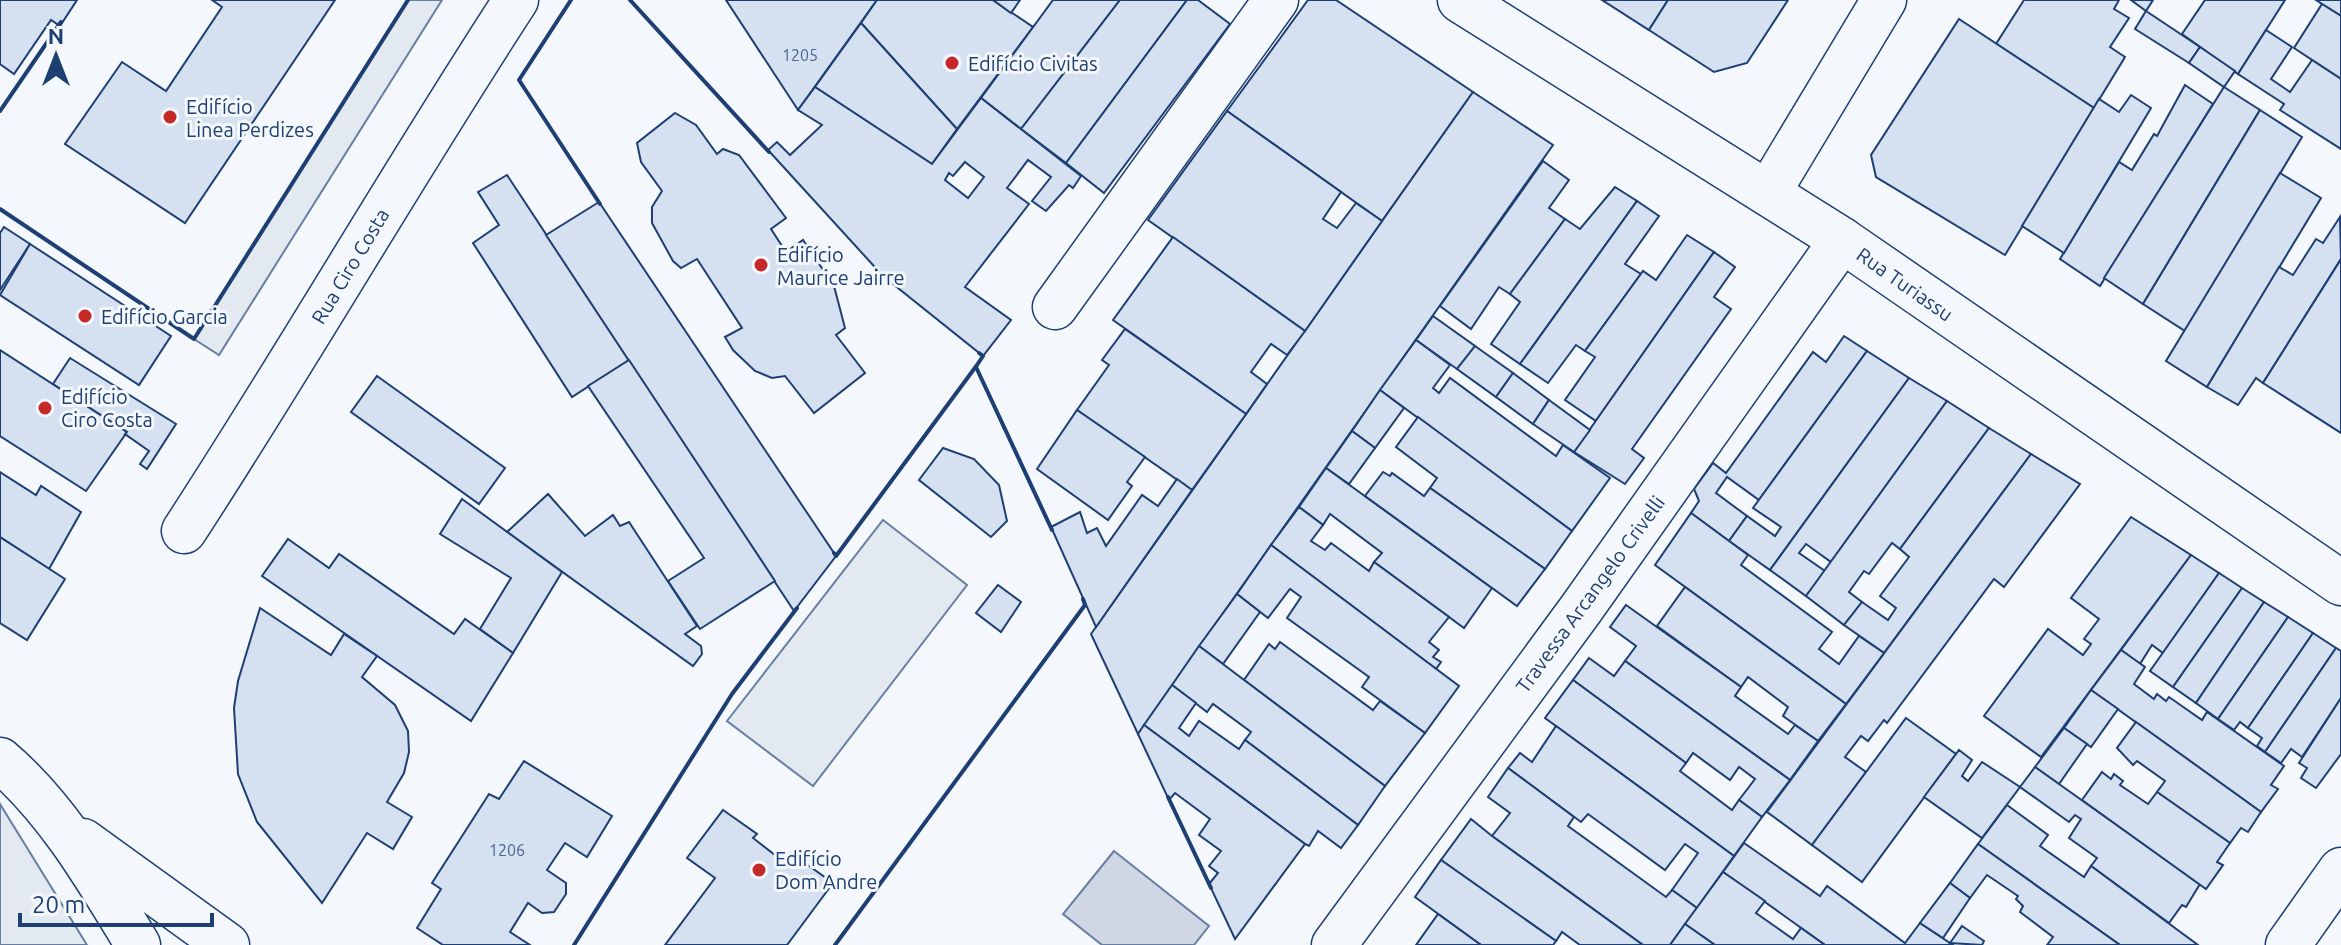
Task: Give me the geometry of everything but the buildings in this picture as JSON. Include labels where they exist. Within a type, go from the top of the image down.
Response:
[{"type":"street","name":"Rua Ciro Costa","points":[[184,531],[324,310],[421,147],[516,0]]},
{"type":"street","points":[[1055,307],[1276,0]]},
{"type":"street","name":"Rua Turiassu","points":[[1460,0],[1842,240],[2341,583]]},
{"type":"street","points":[[1768,193],[1884,0]]},
{"type":"street","name":"Travessa Arcangelo Crivelli","points":[[1334,945],[1581,609],[1842,240]]},
{"type":"street","points":[[0,760],[60,825],[138,945]]},
{"type":"street","points":[[60,825],[227,945]]},
{"type":"street","points":[[2288,945],[2341,870]]},
{"type":"shaded area","points":[[408,0],[442,0],[219,355],[194,339]]},
{"type":"shaded area","points":[[883,520],[967,585],[813,786],[727,721]]},
{"type":"shaded area","points":[[0,804],[87,945],[0,945]]},
{"type":"shaded area","points":[[1114,851],[1209,926],[1194,945],[1102,945],[1063,914]]},
{"type":"wall","points":[[0,209],[194,339],[408,0]]},
{"type":"wall","points":[[571,0],[519,80],[600,204]]},
{"type":"wall","points":[[630,0],[769,152]]},
{"type":"wall","points":[[0,111],[61,22]]},
{"type":"wall","points":[[834,553],[836,556],[977,365],[983,356],[979,353]]},
{"type":"wall","points":[[976,367],[1052,530]]},
{"type":"wall","points":[[835,945],[1085,605],[1083,599]]},
{"type":"wall","points":[[574,945],[732,694],[797,608]]},
{"type":"wall","points":[[1168,797],[1211,888]]},
{"type":"place","name":"Edifício Civitas","points":[[952,63]]},
{"type":"place","name":"Edifício Linea Perdizes","points":[[170,117]]},
{"type":"place","name":"Edifício Maurice Jairre","points":[[761,265]]},
{"type":"place","name":"Edifício Garcia","points":[[85,316]]},
{"type":"place","name":"Edifício Ciro Costa","points":[[45,408]]},
{"type":"place","name":"Edifício Dom Andre","points":[[759,870]]}]
